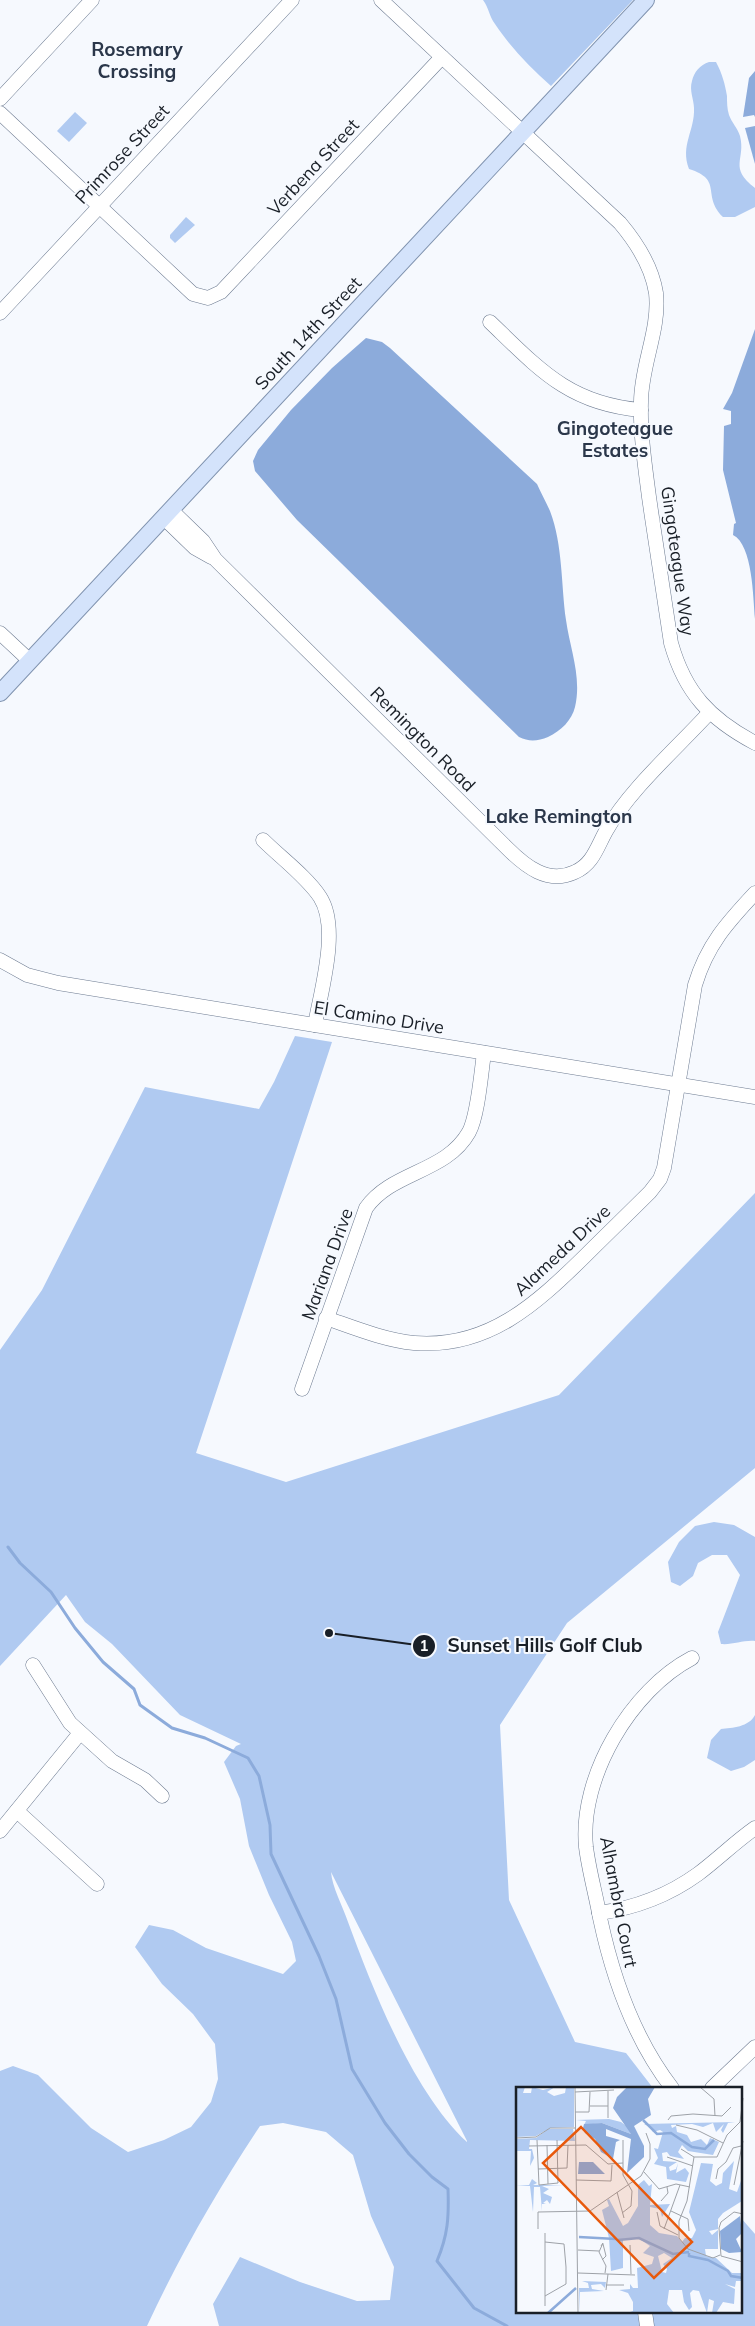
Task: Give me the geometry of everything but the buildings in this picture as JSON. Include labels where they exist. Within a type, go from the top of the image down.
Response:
[{"type":"main road","name":"South 14th Street","points":[[0,693],[646,0]]},
{"type":"street","points":[[0,99],[92,0]]},
{"type":"street","name":"Primrose Street","points":[[0,313],[292,0]]},
{"type":"street","name":"Gingoteague Way","points":[[381,0],[620,223],[632,236],[647,265],[656,292],[657,307],[642,389],[641,410],[644,457],[671,644],[683,678],[696,697],[717,720],[755,743]]},
{"type":"street","name":"Verbena Street","points":[[98,206],[193,294],[203,298],[214,297],[221,292],[442,57]]},
{"type":"street","points":[[0,113],[98,206]]},
{"type":"street","points":[[490,322],[540,370],[564,387],[603,404],[641,410]]},
{"type":"street","name":"Remington Road","points":[[168,514],[203,541],[215,559],[507,848],[529,868],[538,872],[561,876],[573,873],[586,864],[596,853],[608,828],[630,798],[710,713]]},
{"type":"street","points":[[0,633],[30,661]]},
{"type":"street","points":[[263,840],[317,893],[328,913],[330,937],[315,1025]]},
{"type":"street","name":"Alameda Drive","points":[[326,1318],[393,1340],[425,1343],[446,1342],[488,1331],[527,1309],[548,1292],[656,1186],[664,1168],[696,985],[702,964],[718,934],[755,893]]},
{"type":"street","name":"El Camino Drive","points":[[0,960],[28,974],[58,983],[755,1097]]},
{"type":"street","name":"Mariana Drive","points":[[302,1389],[360,1222],[372,1200],[385,1189],[448,1156],[469,1132],[474,1115],[484,1053]]},
{"type":"street","name":"Alhambra Court","points":[[671,2087],[646,2050],[628,2012],[613,1972],[599,1913],[586,1837],[590,1797],[598,1770],[613,1738],[661,1680],[678,1665],[692,1658]]},
{"type":"street","points":[[33,1665],[56,1705],[80,1733],[112,1761],[145,1780],[162,1796]]},
{"type":"street","points":[[0,1830],[80,1733]]},
{"type":"street","points":[[17,1811],[97,1884]]},
{"type":"street","points":[[599,1913],[630,1907],[670,1891],[697,1875],[755,1828]]},
{"type":"street","points":[[713,2087],[755,2047]]},
{"type":"shaded area","points":[[483,0],[633,0],[551,86],[508,41],[493,21]]},
{"type":"shaded area","points":[[709,62],[716,62],[722,74],[729,115],[740,136],[740,169],[747,181],[755,188],[755,207],[735,217],[723,217],[713,202],[706,178],[700,173],[689,169],[687,160],[687,145],[694,116],[691,84],[698,69]]},
{"type":"shaded area","points":[[755,71],[755,117],[754,115],[743,117],[749,78]]},
{"type":"shaded area","points":[[75,112],[87,123],[69,142],[57,131]]},
{"type":"shaded area","points":[[755,126],[755,164],[745,128]]},
{"type":"shaded area","points":[[186,217],[195,225],[175,243],[170,238],[170,235]]},
{"type":"shaded area","points":[[755,329],[755,619],[751,573],[745,549],[733,535],[734,524],[736,523],[723,470],[724,426],[731,424],[731,411],[723,409],[732,393]]},
{"type":"shaded area","points":[[366,338],[382,342],[390,348],[537,484],[550,511],[557,537],[566,620],[575,663],[577,696],[569,721],[548,737],[526,740],[519,737],[297,520],[255,471],[253,461],[258,450],[291,410],[332,368]]},
{"type":"shaded area","points":[[295,1036],[332,1042],[196,1453],[286,1482],[559,1395],[755,1193],[755,1468],[567,1623],[500,1725],[509,1900],[575,2042],[626,2053],[652,2087],[516,2087],[516,2314],[742,2314],[742,2219],[755,2234],[755,2326],[219,2326],[213,2304],[240,2257],[300,2282],[357,2301],[390,2300],[394,2267],[371,2216],[353,2155],[326,2132],[283,2123],[260,2126],[200,2224],[172,2274],[147,2326],[0,2326],[0,2071],[13,2066],[38,2075],[91,2128],[128,2152],[164,2140],[191,2127],[211,2102],[218,2079],[215,2044],[193,2014],[162,1984],[135,1947],[149,1925],[173,1930],[206,1948],[283,1974],[296,1961],[292,1942],[269,1895],[249,1846],[240,1799],[224,1762],[236,1746],[241,1744],[180,1715],[112,1644],[85,1622],[66,1595],[0,1666],[0,1350],[42,1290],[145,1087],[259,1109],[274,1082]],"holes":[[[331,1872],[467,2142],[447,2121],[429,2096],[397,2039],[358,1949]]]},
{"type":"shaded area","points":[[714,1522],[734,1525],[755,1537],[755,1641],[721,1644],[718,1632],[740,1575],[727,1555],[712,1555],[698,1563],[693,1576],[680,1586],[671,1582],[668,1562],[679,1542],[695,1526]]},
{"type":"shaded area","points":[[755,1715],[755,1760],[744,1767],[731,1771],[707,1758],[711,1740],[721,1729],[745,1724]]},
{"type":"waterway","points":[[8,1547],[20,1563],[51,1592],[75,1628],[103,1662],[134,1689],[140,1705],[172,1728],[205,1738],[248,1758],[259,1776],[270,1825],[271,1854],[319,1956],[336,1999],[352,2069],[385,2123],[409,2154],[432,2177],[448,2189],[447,2226],[444,2243],[437,2261],[474,2308],[507,2326]]},
{"type":"place","name":"Sunset Hills Golf Club","points":[[329,1633]]},
{"type":"district","name":"Rosemary Crossing","points":[[137,60]]},
{"type":"district","name":"Gingoteague Estates","points":[[615,439]]},
{"type":"district","name":"Lake Remington","points":[[559,816]]}]
